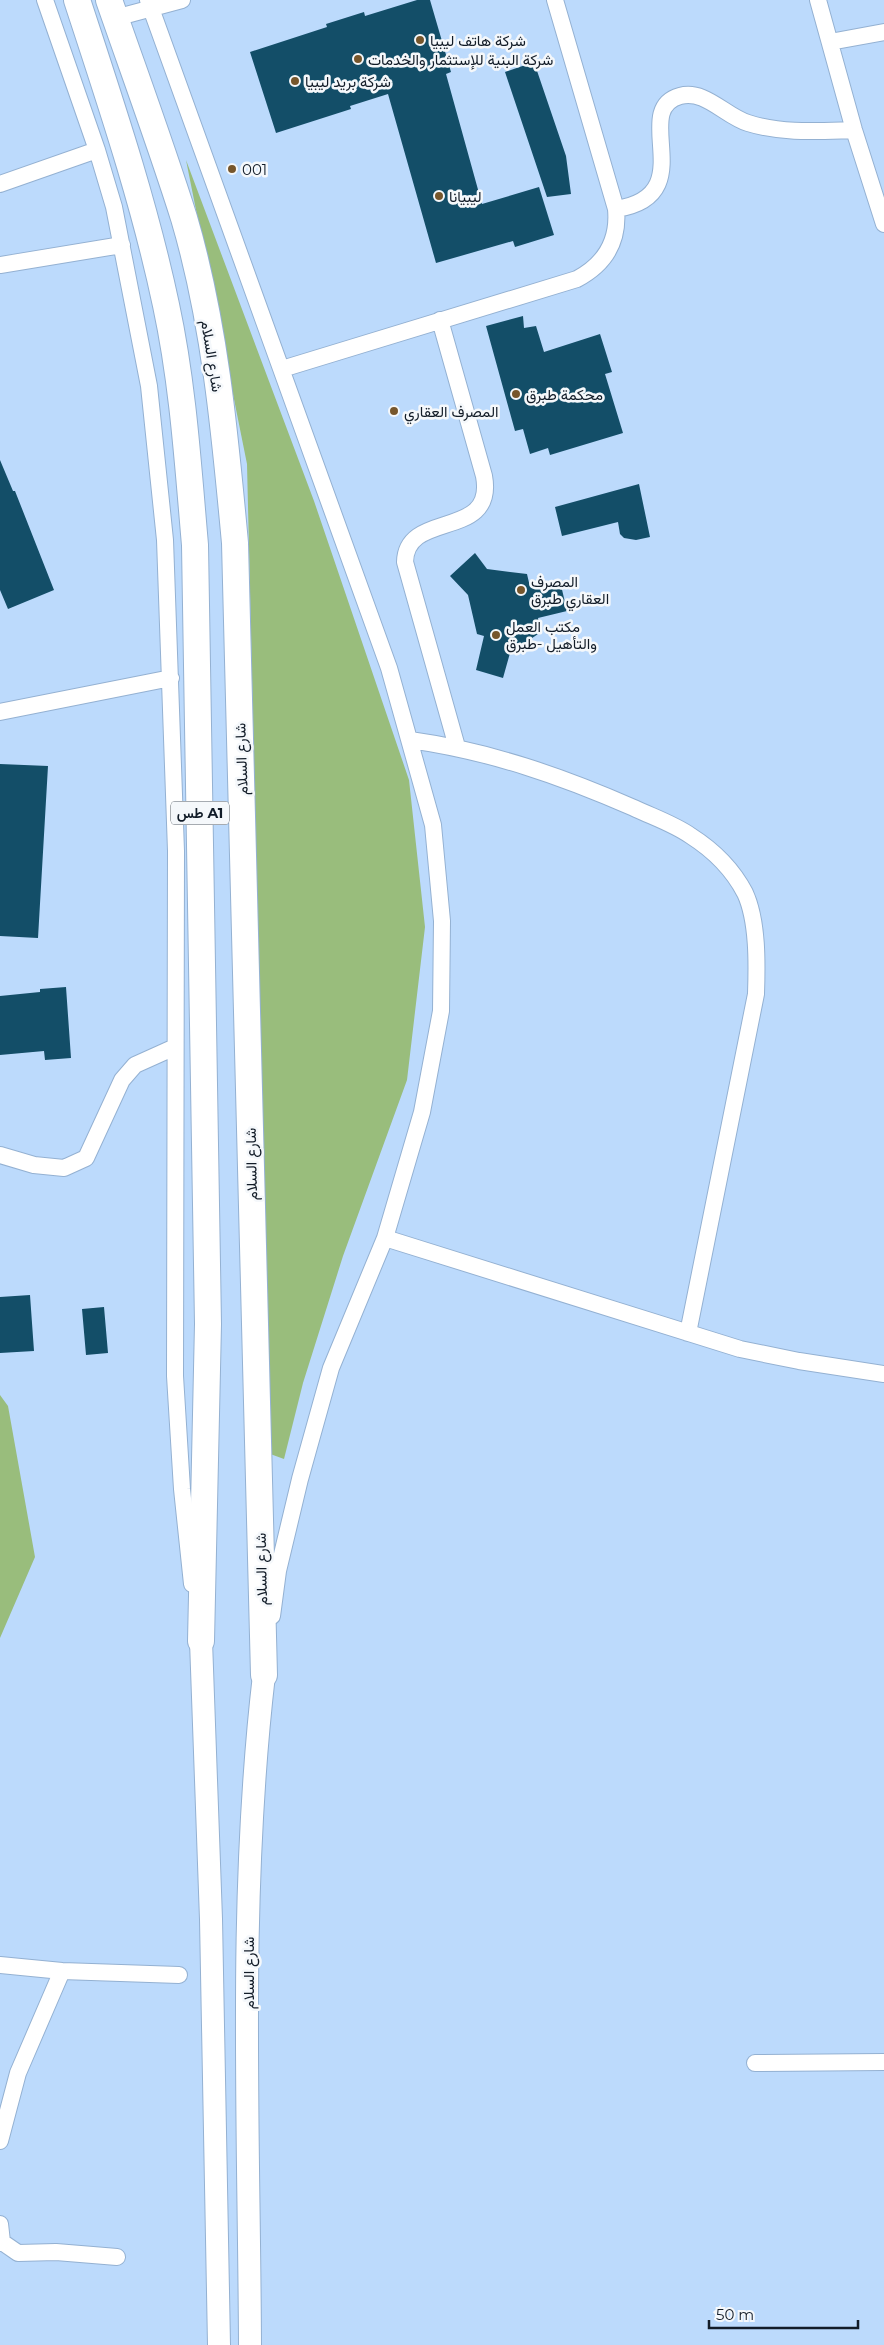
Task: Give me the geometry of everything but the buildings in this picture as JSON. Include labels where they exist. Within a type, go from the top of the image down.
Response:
[{"type":"highway","name":"طس A1","points":[[77,0],[128,158],[150,237],[166,306],[186,444],[195,545],[208,1324],[201,1641]]},
{"type":"highway","name":"شارع السلام","points":[[112,9],[184,219],[202,294],[226,445],[235,543],[264,1675]]},
{"type":"main road","points":[[201,1641],[211,1919],[219,2345]]},
{"type":"main road","name":"شارع السلام","points":[[250,2345],[247,1920],[254,1774],[264,1675]]},
{"type":"street","points":[[45,0],[97,150],[114,206],[149,386],[165,540],[176,851],[175,1278],[178,1432],[187,1545],[201,1641]]},
{"type":"street","points":[[112,9],[182,0]]},
{"type":"street","points":[[282,369],[577,279],[590,273],[608,252],[614,240],[617,226],[616,209],[555,0]]},
{"type":"street","points":[[818,0],[854,130],[884,224]]},
{"type":"street","points":[[150,4],[389,668],[434,825],[442,921],[441,1011],[422,1112],[385,1238],[331,1368],[300,1479],[278,1571],[264,1675]]},
{"type":"street","points":[[830,42],[884,32]]},
{"type":"street","points":[[616,209],[630,207],[643,200],[654,191],[661,179],[663,162],[659,126],[661,114],[667,104],[678,96],[691,94],[704,98],[738,120],[762,127],[797,131],[854,130]]},
{"type":"street","points":[[0,184],[97,150]]},
{"type":"street","points":[[0,265],[122,245]]},
{"type":"street","points":[[440,320],[484,476],[485,492],[480,506],[470,516],[417,535],[408,545],[405,562],[457,746]]},
{"type":"street","points":[[0,712],[171,678]]},
{"type":"street","points":[[410,740],[457,746],[542,772],[618,801],[673,825],[707,848],[735,877],[746,895],[755,944],[756,994],[753,1019],[688,1333]]},
{"type":"street","points":[[0,1155],[34,1165],[64,1168],[86,1158],[122,1080],[135,1065],[175,1047]]},
{"type":"street","points":[[385,1238],[688,1333],[769,1356],[884,1374]]},
{"type":"street","points":[[0,1964],[62,1971],[179,1975]]},
{"type":"street","points":[[0,2140],[3,2118],[18,2073],[62,1971]]},
{"type":"street","points":[[754,2063],[884,2062]]},
{"type":"street","points":[[0,2224],[1,2242],[18,2253],[56,2252],[116,2257]]},
{"type":"green space","points":[[186,160],[314,501],[409,780],[425,927],[407,1080],[343,1256],[303,1383],[284,1459],[262,1451],[257,890],[247,464]]},
{"type":"green space","points":[[0,1395],[8,1406],[35,1557],[0,1638]]},
{"type":"place","name":"شركة هاتف ليبيا","points":[[420,40]]},
{"type":"place","name":"شركة البنية للإستثمار والخدمات","points":[[358,59]]},
{"type":"place","name":"شركة بريد ليبيا","points":[[295,81]]},
{"type":"place","name":"001","points":[[232,169]]},
{"type":"place","name":"ليبيانا","points":[[439,196]]},
{"type":"place","name":"محكمة طبرق","points":[[516,394]]},
{"type":"place","name":"المصرف العقاري","points":[[394,411]]},
{"type":"place","name":"المصرف العقاري طبرق","points":[[521,590]]},
{"type":"place","name":"مكتب العمل والتأهيل -طبرق","points":[[496,635]]}]
